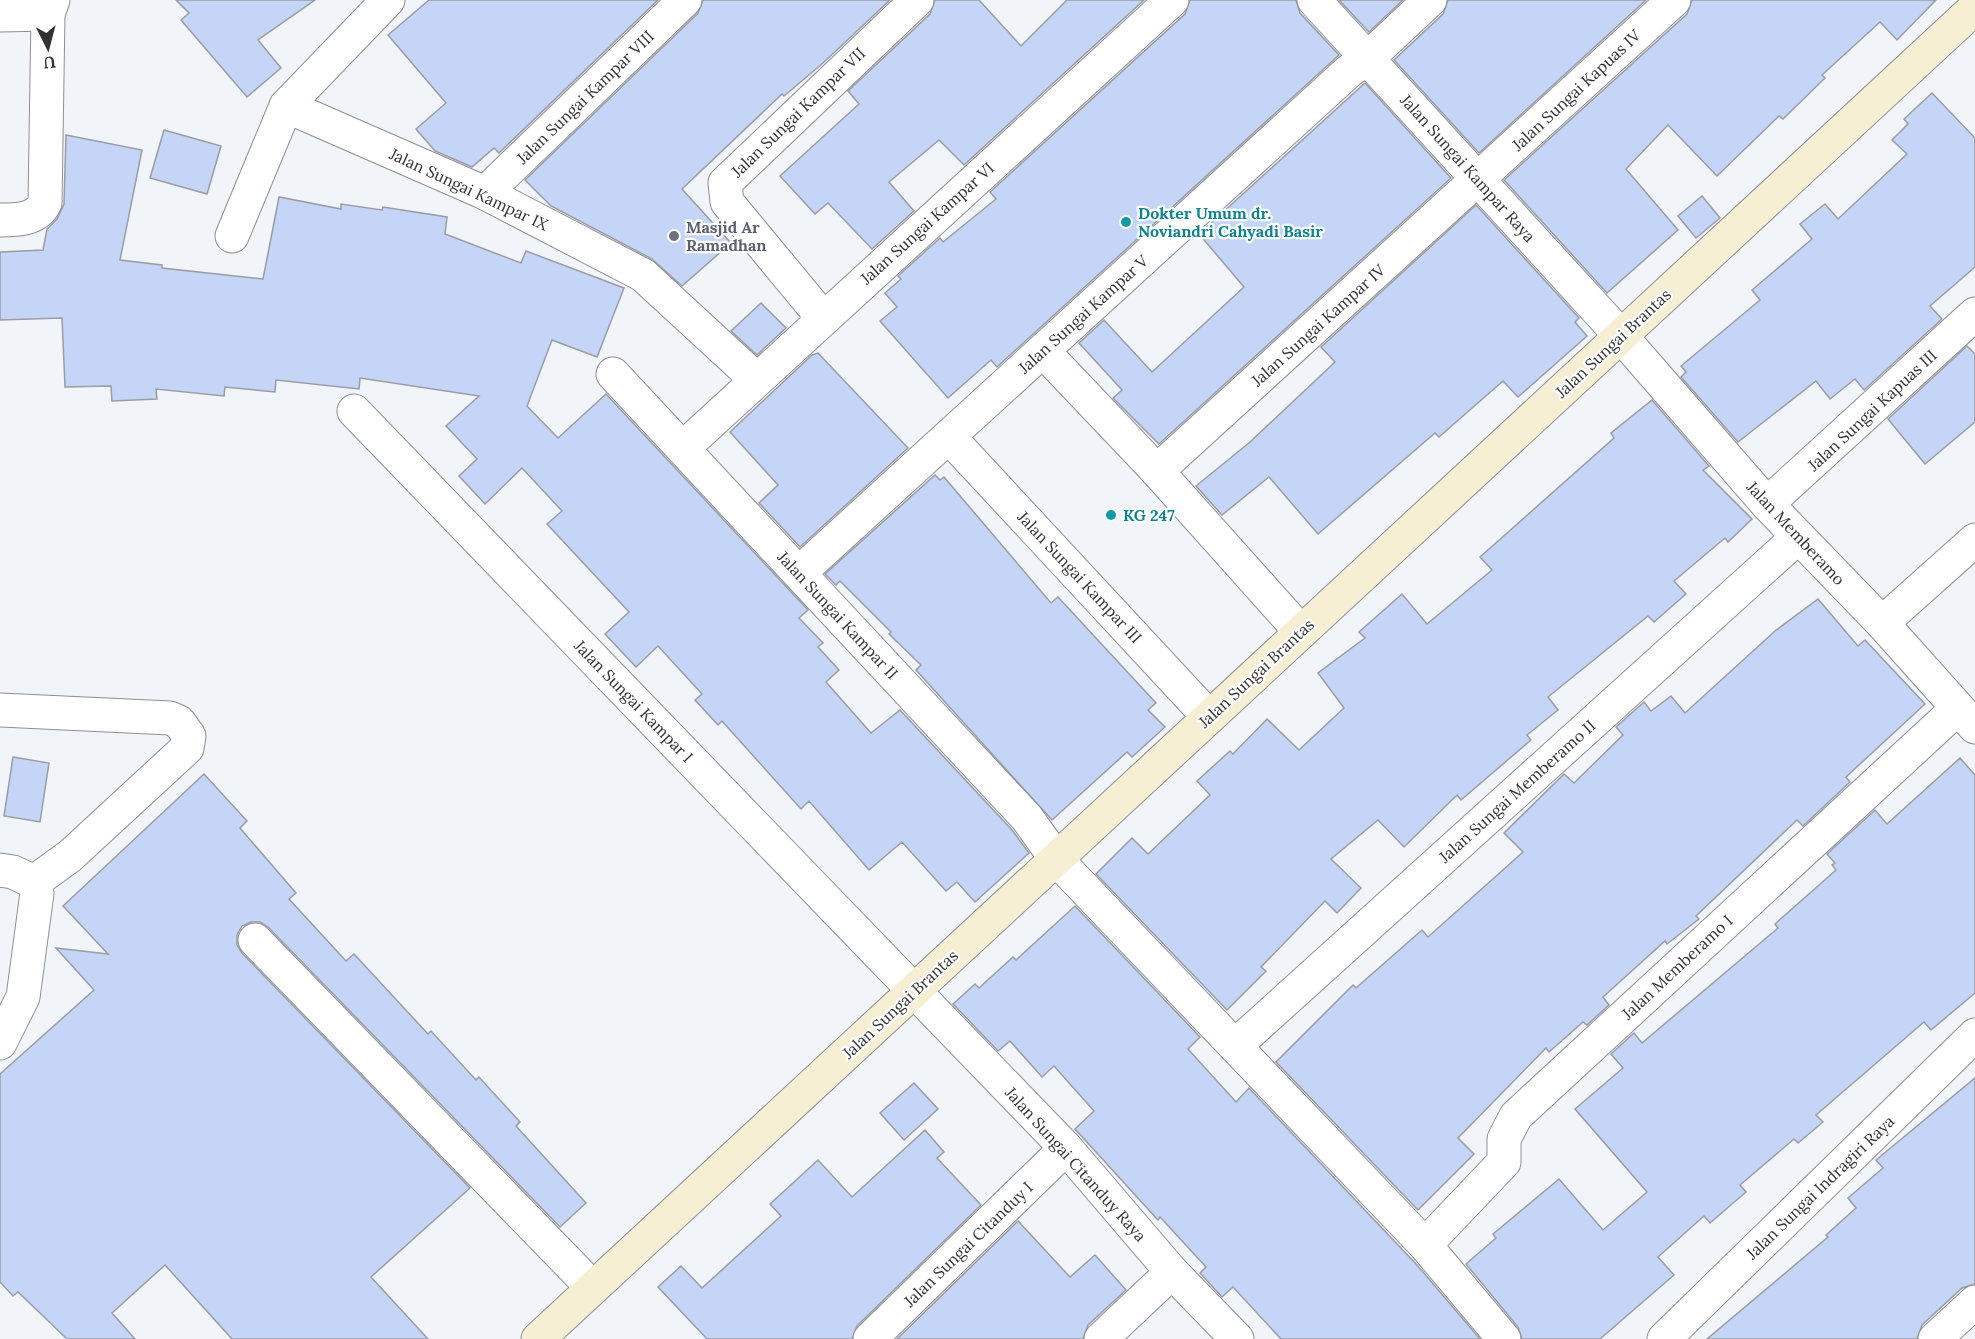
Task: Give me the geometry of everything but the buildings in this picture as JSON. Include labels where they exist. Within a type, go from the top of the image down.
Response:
[{"type":"street","points":[[232,236],[286,106],[388,0]]},
{"type":"street","name":"Jalan Sungai Kampar VIII","points":[[485,193],[685,0]]},
{"type":"street","name":"Jalan Sungai Kampar VII","points":[[823,318],[728,202],[725,183],[917,0]]},
{"type":"street","name":"Jalan Sungai Kampar VI","points":[[684,448],[756,379],[1172,0]]},
{"type":"street","name":"Jalan Sungai Kampar Raya","points":[[1314,0],[1621,336]]},
{"type":"street","name":"Jalan Sungai Kampar V","points":[[800,573],[1349,71],[1368,58],[1430,0]]},
{"type":"street","name":"Jalan Sungai Kapuas IV","points":[[1479,179],[1674,0]]},
{"type":"street","points":[[0,15],[51,7],[45,203],[38,212],[28,218],[0,220]]},
{"type":"street","name":"Jalan Sungai Brantas","points":[[538,1339],[1975,8]]},
{"type":"street","name":"Jalan Sungai Kampar IX","points":[[286,106],[485,193],[643,275],[756,379]]},
{"type":"street","name":"Jalan Sungai Kampar IV","points":[[1157,471],[1479,179]]},
{"type":"street","name":"Jalan Sungai Kapuas III","points":[[1767,504],[1975,314]]},
{"type":"street","name":"Jalan Memberamo","points":[[1621,336],[1767,504],[1882,623],[1966,718]]},
{"type":"street","points":[[1043,351],[1157,471],[1301,632]]},
{"type":"street","name":"Jalan Sungai Kampar II","points":[[613,374],[1027,818],[1057,860],[1425,1245],[1504,1339]]},
{"type":"street","name":"Jalan Sungai Kampar I","points":[[354,411],[913,991]]},
{"type":"street","name":"Jalan Sungai Kampar III","points":[[949,437],[1209,717]]},
{"type":"street","name":"Jalan Sungai Memberamo II","points":[[1235,1046],[1798,537]]},
{"type":"street","points":[[1882,623],[1975,540]]},
{"type":"street","points":[[0,710],[170,718],[179,722],[189,736],[187,748],[70,856],[34,882]]},
{"type":"street","name":"Jalan Memberamo I","points":[[1425,1245],[1504,1162],[1504,1139],[1516,1116],[1966,718]]},
{"type":"street","points":[[0,870],[13,872],[34,882],[37,893],[23,997],[0,1043]]},
{"type":"street","points":[[255,940],[593,1288]]},
{"type":"street","name":"Jalan Sungai Citanduy Raya","points":[[913,991],[1066,1148],[1172,1272],[1237,1339]]},
{"type":"street","name":"Jalan Sungai Indragiri Raya","points":[[1664,1339],[1975,1035]]},
{"type":"street","name":"Jalan Sungai Citanduy I","points":[[870,1339],[1066,1148]]},
{"type":"street","points":[[1101,1339],[1172,1272]]},
{"type":"street","points":[[1935,1339],[1975,1302]]},
{"type":"place","name":"Dokter Umum dr. Noviandri Cahyadi Basir","points":[[1126,222]]},
{"type":"place","name":"Masjid Ar Ramadhan","points":[[674,236]]},
{"type":"place","name":"KG 247","points":[[1111,515]]}]
